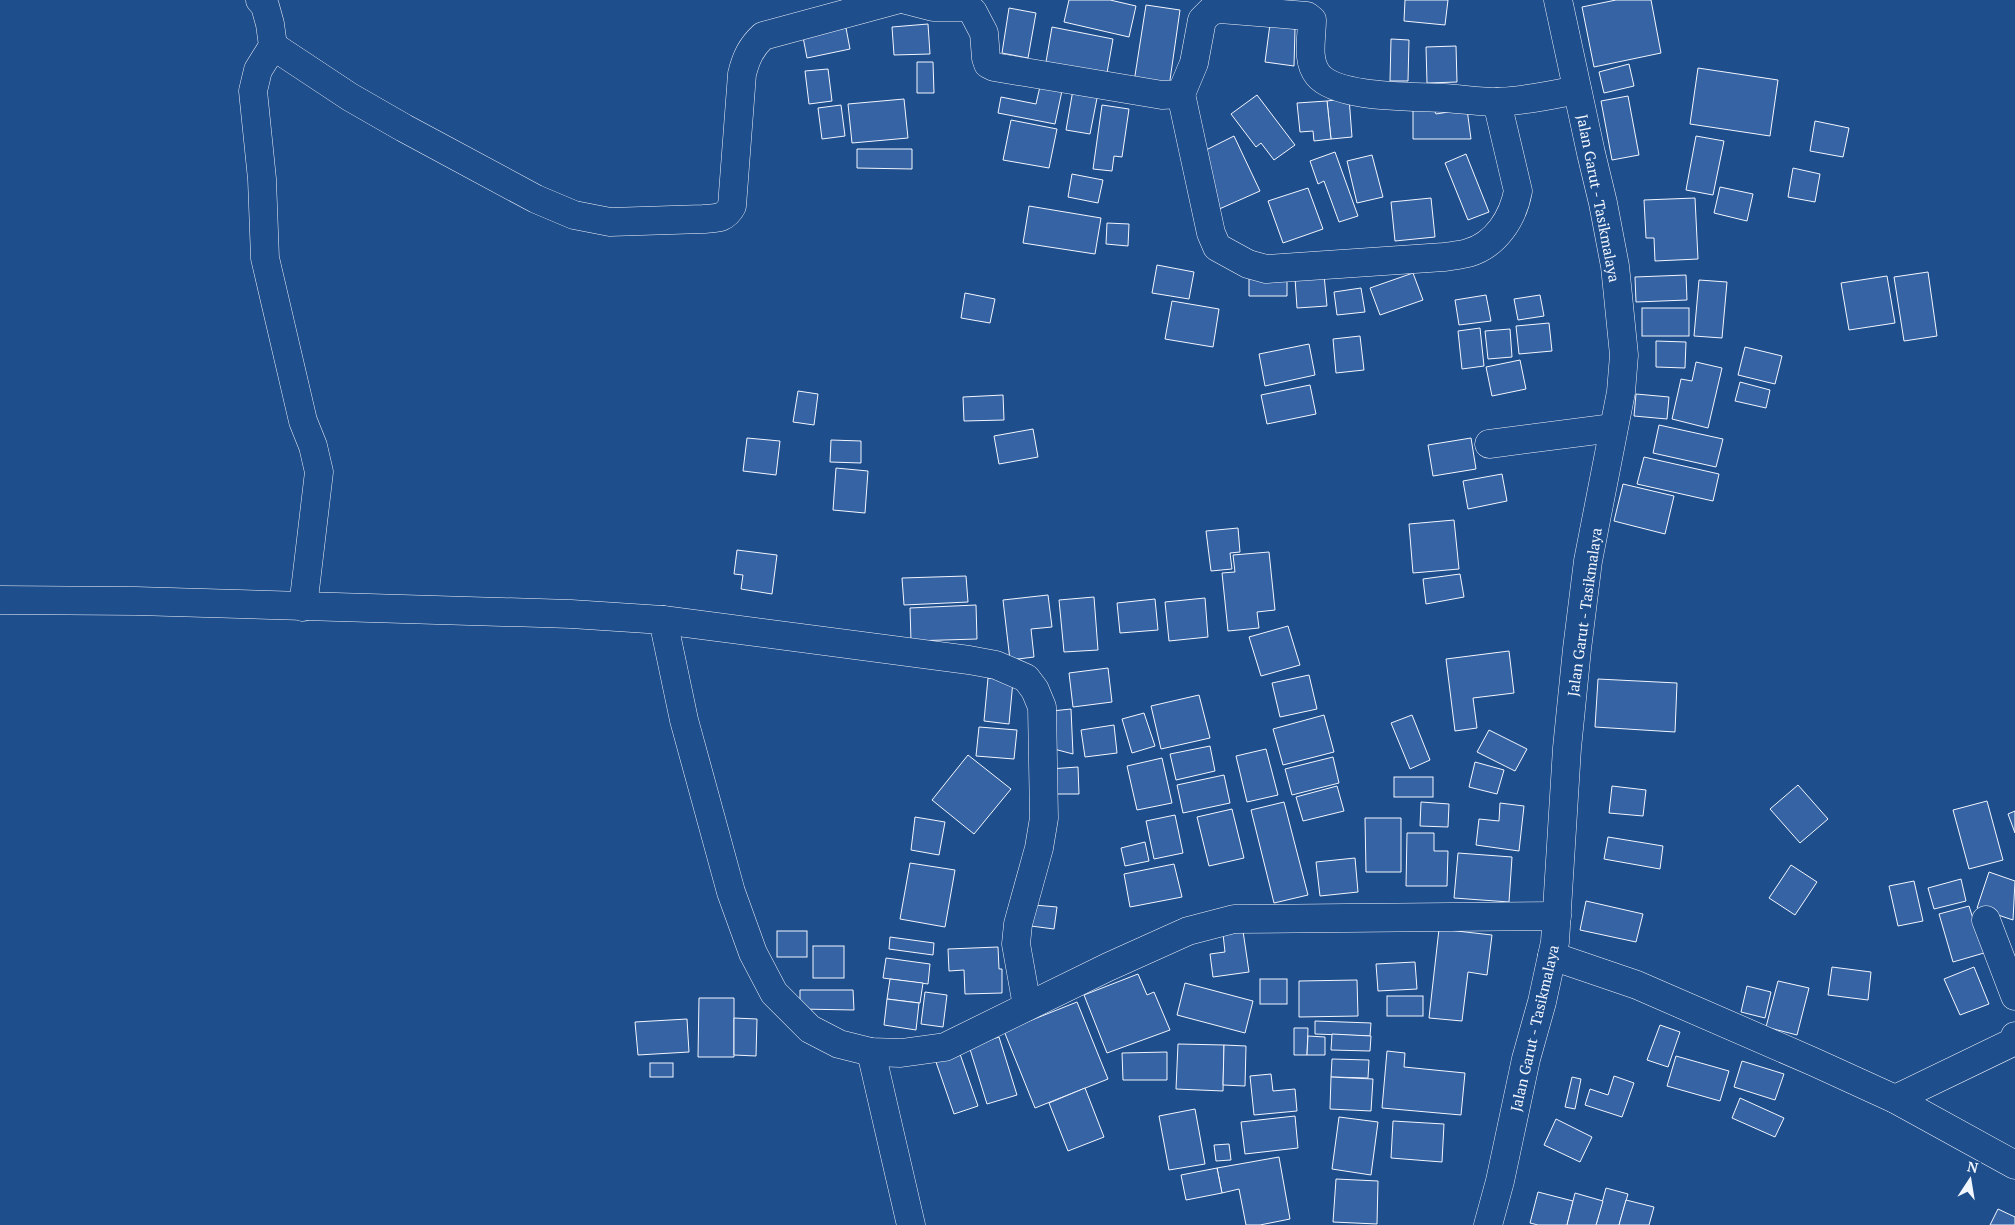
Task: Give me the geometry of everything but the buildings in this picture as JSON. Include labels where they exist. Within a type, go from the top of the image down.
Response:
[{"type":"street","points":[[260,0],[265,6],[273,46],[258,70],[253,91],[262,179],[265,258],[303,421],[314,446],[319,472],[303,607]]},
{"type":"street","points":[[273,46],[350,97],[404,128],[529,195],[574,215],[610,222],[718,218],[728,214],[732,206],[742,74],[746,58],[753,44],[763,36],[896,0]]},
{"type":"street","points":[[906,0],[933,7],[968,7],[973,12],[984,34],[988,64],[994,67],[1162,95],[1181,94]]},
{"type":"street","name":"Jalan Garut - Tasikmalaya","points":[[1488,1225],[1552,956],[1557,916],[1567,748],[1577,649],[1588,561],[1621,392],[1624,355],[1615,266],[1604,203],[1558,0]]},
{"type":"street","points":[[1497,102],[1518,191],[1516,203],[1508,221],[1495,238],[1470,253],[1444,257],[1266,268],[1248,264],[1217,247],[1210,233],[1181,94],[1194,63],[1202,20],[1211,11],[1220,9],[1307,16],[1312,20],[1310,53],[1312,64],[1319,76],[1330,84],[1348,91],[1497,102],[1534,99],[1577,90]]},
{"type":"street","points":[[1488,444],[1613,428]]},
{"type":"street","points":[[0,600],[136,601],[571,614],[663,620],[996,665],[1026,678],[1035,690],[1042,707],[1044,818],[1039,848],[1018,924],[1016,944],[1026,1006]]},
{"type":"street","points":[[663,620],[684,720],[731,892],[752,953],[774,993],[810,1029],[839,1044],[871,1052],[901,1053],[946,1047],[1026,1006],[1188,931],[1234,919],[1557,916]]},
{"type":"street","points":[[1986,920],[2015,996]]},
{"type":"street","points":[[1552,956],[1637,985],[1895,1099],[2015,1165]]},
{"type":"street","points":[[1895,1099],[2013,1042],[2015,1036]]},
{"type":"street","points":[[871,1052],[911,1225]]}]
